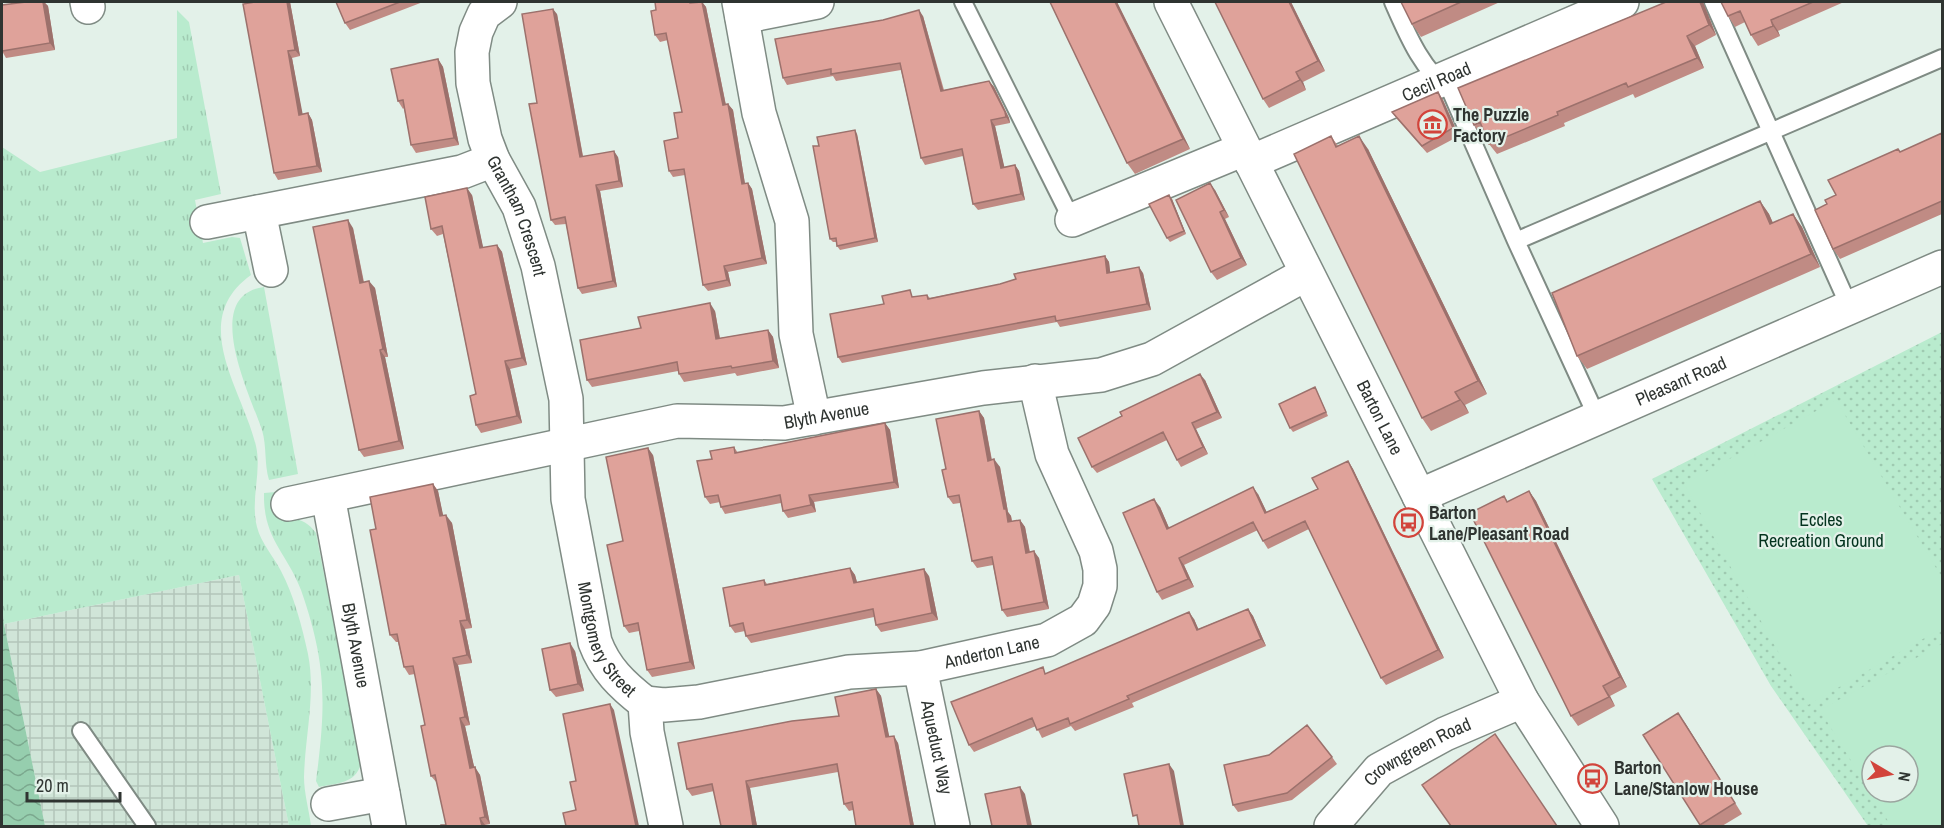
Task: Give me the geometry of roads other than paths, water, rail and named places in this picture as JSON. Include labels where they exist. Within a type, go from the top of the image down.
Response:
[{"type":"street","name":"Grantham Crescent","points":[[500,2],[484,14],[476,32],[472,52],[475,92],[485,140],[493,160],[519,207],[538,266],[567,399],[567,442]]},
{"type":"street","points":[[814,418],[796,334],[792,221],[759,113],[740,9],[817,2]]},
{"type":"street","name":"Barton Lane","points":[[1171,2],[1522,701],[1602,826]]},
{"type":"street","name":"Cecil Road","points":[[1072,220],[1438,81],[1622,2]]},
{"type":"street","points":[[207,222],[462,172],[493,160]]},
{"type":"street","points":[[260,212],[271,270]]},
{"type":"street","name":"Pleasant Road","points":[[1419,496],[1942,267]]},
{"type":"street","name":"Blyth Avenue","points":[[288,504],[567,442],[677,421],[718,420],[763,425],[814,418],[926,396],[1035,381],[1101,375],[1152,359],[1306,274]]},
{"type":"street","name":"Anderton Lane","points":[[645,703],[664,705],[699,702],[849,672],[920,668],[1047,640],[1083,620],[1094,605],[1100,586],[1096,551],[1052,454],[1035,381]]},
{"type":"street","name":"Montgomery Street","points":[[567,442],[568,499],[596,642],[601,658],[611,673],[645,703],[647,732],[666,826]]},
{"type":"street","name":"Blyth Avenue","points":[[328,496],[389,826]]},
{"type":"street","name":"Aqueduct Way","points":[[920,668],[953,826]]},
{"type":"street","name":"Crowngreen Road","points":[[1331,826],[1379,770],[1445,734],[1522,701]]},
{"type":"street","points":[[328,804],[383,794]]},
{"type":"lane","points":[[963,2],[1072,220]]},
{"type":"lane","points":[[1393,2],[1416,52],[1438,81],[1451,92],[1597,417]]},
{"type":"lane","points":[[1713,2],[1849,306]]},
{"type":"lane","points":[[1516,241],[1942,58]]},
{"type":"lane","points":[[81,731],[147,826]]},
{"type":"water","points":[[2,606],[4,624],[45,826],[2,826]]},
{"type":"place","name":"The Puzzle Factory","points":[[1432,125]]},
{"type":"place","name":"Barton Lane/Pleasant Road","points":[[1408,523]]},
{"type":"place","name":"Barton Lane/Stanlow House","points":[[1593,778]]},
{"type":"park label","name":"Eccles Recreation Ground","points":[[1821,530]]}]
